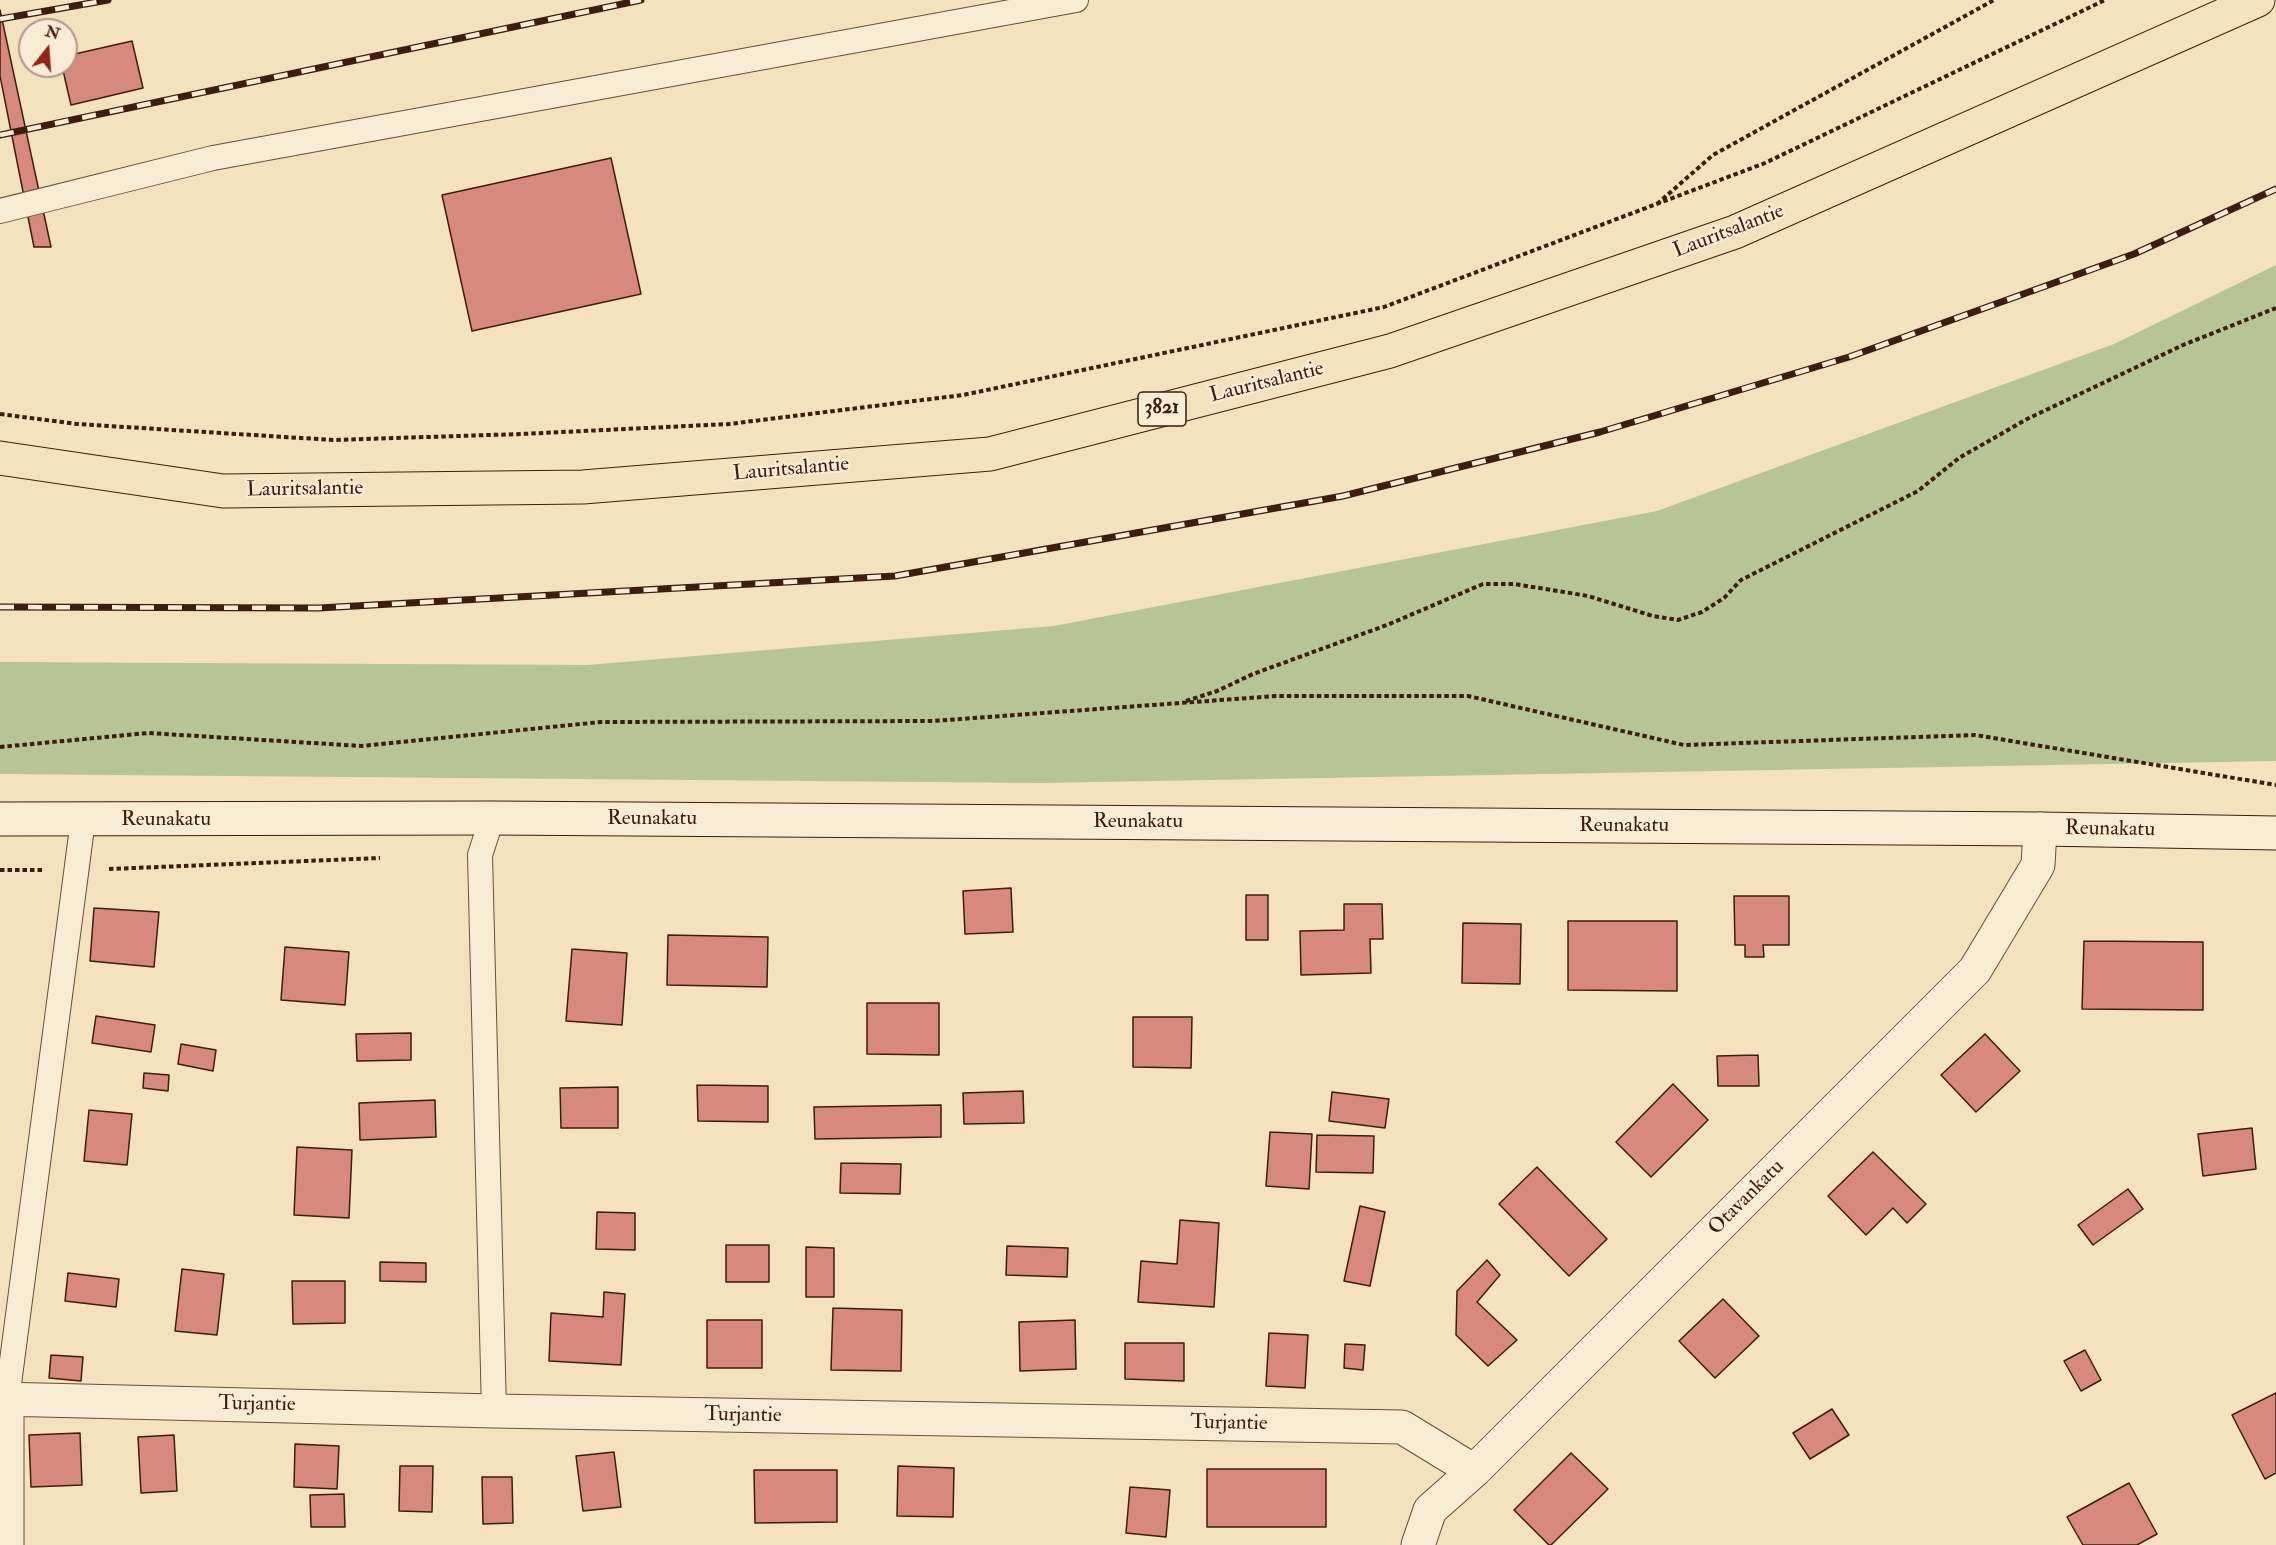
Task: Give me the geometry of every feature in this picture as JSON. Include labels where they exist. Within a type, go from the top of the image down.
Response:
[{"type":"main road","name":"Lauritsalantie","points":[[0,458],[223,491],[583,487],[990,454],[1390,351],[1735,232],[2258,0]]},
{"type":"street","name":"Reunakatu","points":[[0,819],[492,818],[2040,829],[2276,833]]},
{"type":"street","name":"Otavankatu","points":[[1418,1545],[1430,1510],[1474,1471],[1975,970],[2038,865],[2040,829]]},
{"type":"street","name":"Turjantie","points":[[3,1399],[494,1411],[1402,1427],[1474,1471]]},
{"type":"street","points":[[3,1399],[7,1545]]},
{"type":"lane","points":[[0,211],[213,158],[1076,0]]},
{"type":"lane","points":[[492,818],[480,855],[494,1411]]},
{"type":"lane","points":[[3,1399],[83,820]]},
{"type":"path","points":[[1654,206],[1713,155],[1994,0]]},
{"type":"path","points":[[0,414],[78,424],[333,440],[729,424],[963,395],[1384,307],[1765,163],[2105,0]]},
{"type":"path","points":[[1179,703],[1217,691],[1253,674],[1387,625],[1483,584],[1514,584],[1561,591],[1588,596],[1653,616],[1678,620],[1702,612],[1724,598],[1741,580],[1918,491],[1959,458],[2026,419],[2183,345],[2276,308]]},
{"type":"path","points":[[0,747],[148,733],[362,746],[601,722],[933,721],[1276,696],[1468,696],[1684,746],[1975,735],[2276,784]]},
{"type":"path","points":[[0,870],[77,870],[386,858]]},
{"type":"green space","points":[[2276,265],[2276,761],[1041,783],[0,774],[0,662],[588,665],[1054,626],[1657,511],[2114,344]]},
{"type":"building","points":[[0,10],[51,247],[34,247],[0,76]]},
{"type":"building","points":[[132,41],[143,88],[71,105],[65,78],[78,78],[78,53]]},
{"type":"building","points":[[611,158],[641,294],[472,331],[442,195]]},
{"type":"building","points":[[1011,888],[1013,932],[965,934],[963,891]]},
{"type":"building","points":[[1246,895],[1268,895],[1268,940],[1246,940]]},
{"type":"building","points":[[1734,896],[1789,896],[1789,945],[1763,945],[1764,957],[1745,957],[1745,945],[1735,945]]},
{"type":"building","points":[[1344,904],[1382,904],[1383,939],[1370,939],[1371,973],[1301,975],[1300,931],[1344,930]]},
{"type":"building","points":[[94,908],[159,912],[154,967],[90,961]]},
{"type":"building","points":[[1568,921],[1677,921],[1677,991],[1568,990]]},
{"type":"building","points":[[1463,923],[1521,924],[1520,984],[1462,983]]},
{"type":"building","points":[[668,935],[768,937],[767,987],[667,985]]},
{"type":"building","points":[[2084,941],[2203,942],[2203,1010],[2082,1009]]},
{"type":"building","points":[[285,947],[349,952],[345,1005],[281,1000]]},
{"type":"building","points":[[572,949],[627,953],[622,1025],[566,1021]]},
{"type":"building","points":[[867,1003],[939,1003],[939,1055],[867,1054]]},
{"type":"building","points":[[96,1016],[155,1025],[151,1052],[92,1043]]},
{"type":"building","points":[[1133,1017],[1192,1017],[1191,1068],[1133,1067]]},
{"type":"building","points":[[411,1033],[411,1060],[357,1061],[356,1034]]},
{"type":"building","points":[[1985,1034],[2020,1071],[1976,1112],[1941,1075]]},
{"type":"building","points":[[181,1044],[216,1050],[213,1071],[178,1064]]},
{"type":"building","points":[[1758,1055],[1759,1086],[1718,1086],[1717,1056]]},
{"type":"building","points":[[144,1073],[169,1075],[168,1091],[143,1088]]},
{"type":"building","points":[[1673,1084],[1708,1120],[1651,1177],[1616,1142]]},
{"type":"building","points":[[697,1085],[768,1086],[768,1122],[698,1121]]},
{"type":"building","points":[[618,1087],[618,1128],[561,1128],[560,1088]]},
{"type":"building","points":[[1023,1091],[1024,1123],[964,1124],[963,1093]]},
{"type":"building","points":[[1332,1092],[1389,1099],[1385,1128],[1329,1121]]},
{"type":"building","points":[[435,1100],[436,1137],[360,1140],[359,1103]]},
{"type":"building","points":[[941,1105],[941,1137],[815,1139],[814,1107]]},
{"type":"building","points":[[89,1110],[132,1114],[127,1165],[84,1161]]},
{"type":"building","points":[[2252,1128],[2256,1169],[2203,1176],[2198,1134]]},
{"type":"building","points":[[1270,1132],[1312,1134],[1309,1189],[1266,1186]]},
{"type":"building","points":[[1317,1135],[1374,1136],[1373,1173],[1316,1172]]},
{"type":"building","points":[[297,1147],[352,1150],[349,1218],[294,1215]]},
{"type":"building","points":[[1873,1152],[1926,1204],[1907,1223],[1893,1208],[1866,1235],[1828,1196]]},
{"type":"building","points":[[841,1163],[901,1164],[900,1194],[840,1193]]},
{"type":"building","points":[[1537,1167],[1607,1239],[1569,1276],[1499,1204]]},
{"type":"building","points":[[2128,1189],[2143,1209],[2093,1245],[2078,1225]]},
{"type":"building","points":[[1360,1206],[1385,1212],[1370,1286],[1344,1281]]},
{"type":"building","points":[[597,1212],[635,1213],[635,1250],[596,1249]]},
{"type":"building","points":[[1180,1220],[1219,1223],[1214,1307],[1138,1302],[1141,1261],[1177,1264]]},
{"type":"building","points":[[726,1245],[769,1245],[769,1282],[726,1282]]},
{"type":"building","points":[[1007,1246],[1068,1248],[1067,1277],[1006,1275]]},
{"type":"building","points":[[806,1247],[834,1248],[834,1297],[806,1297]]},
{"type":"building","points":[[1487,1260],[1500,1275],[1477,1302],[1517,1340],[1488,1366],[1456,1335],[1457,1291]]},
{"type":"building","points":[[380,1262],[426,1263],[426,1282],[380,1281]]},
{"type":"building","points":[[182,1269],[224,1274],[217,1335],[175,1331]]},
{"type":"building","points":[[68,1273],[119,1279],[116,1307],[65,1301]]},
{"type":"building","points":[[292,1281],[345,1281],[345,1323],[293,1324]]},
{"type":"building","points":[[604,1292],[625,1294],[621,1365],[549,1361],[551,1313],[603,1317]]},
{"type":"building","points":[[1723,1299],[1759,1336],[1715,1378],[1679,1341]]},
{"type":"building","points":[[833,1308],[902,1310],[901,1371],[831,1370]]},
{"type":"building","points":[[707,1320],[762,1320],[762,1368],[707,1368]]},
{"type":"building","points":[[1075,1320],[1076,1369],[1020,1371],[1019,1322]]},
{"type":"building","points":[[1269,1333],[1308,1335],[1305,1388],[1266,1386]]},
{"type":"building","points":[[1125,1343],[1184,1343],[1184,1381],[1125,1379]]},
{"type":"building","points":[[1345,1344],[1365,1345],[1363,1370],[1344,1368]]},
{"type":"building","points":[[2085,1350],[2101,1380],[2081,1391],[2064,1361]]},
{"type":"building","points":[[51,1355],[83,1357],[81,1381],[49,1378]]},
{"type":"building","points":[[2276,1393],[2276,1473],[2265,1479],[2232,1415]]},
{"type":"building","points":[[1832,1409],[1849,1435],[1810,1459],[1793,1433]]},
{"type":"building","points":[[80,1433],[82,1485],[31,1487],[29,1435]]},
{"type":"building","points":[[174,1435],[177,1491],[141,1493],[138,1437]]},
{"type":"building","points":[[295,1444],[339,1446],[337,1489],[294,1487]]},
{"type":"building","points":[[614,1452],[621,1507],[583,1511],[576,1456]]},
{"type":"building","points":[[1571,1453],[1608,1489],[1549,1545],[1514,1510]]},
{"type":"building","points":[[400,1466],[433,1466],[432,1512],[399,1511]]},
{"type":"building","points":[[898,1466],[954,1468],[953,1517],[897,1516]]},
{"type":"building","points":[[1207,1469],[1326,1469],[1326,1527],[1207,1527]]},
{"type":"building","points":[[754,1470],[837,1470],[837,1522],[755,1523]]},
{"type":"building","points":[[482,1477],[512,1477],[513,1523],[483,1524]]},
{"type":"building","points":[[2129,1483],[2157,1534],[2137,1545],[2083,1545],[2067,1517]]},
{"type":"building","points":[[1130,1487],[1170,1490],[1166,1537],[1126,1533]]},
{"type":"building","points":[[344,1494],[345,1527],[311,1527],[310,1495]]},
{"type":"railway","points":[[0,19],[108,0]]},
{"type":"railway","points":[[0,135],[641,0]]},
{"type":"railway","points":[[0,607],[319,608],[895,576],[1343,496],[1600,432],[1849,357],[2134,254],[2276,189]]}]
